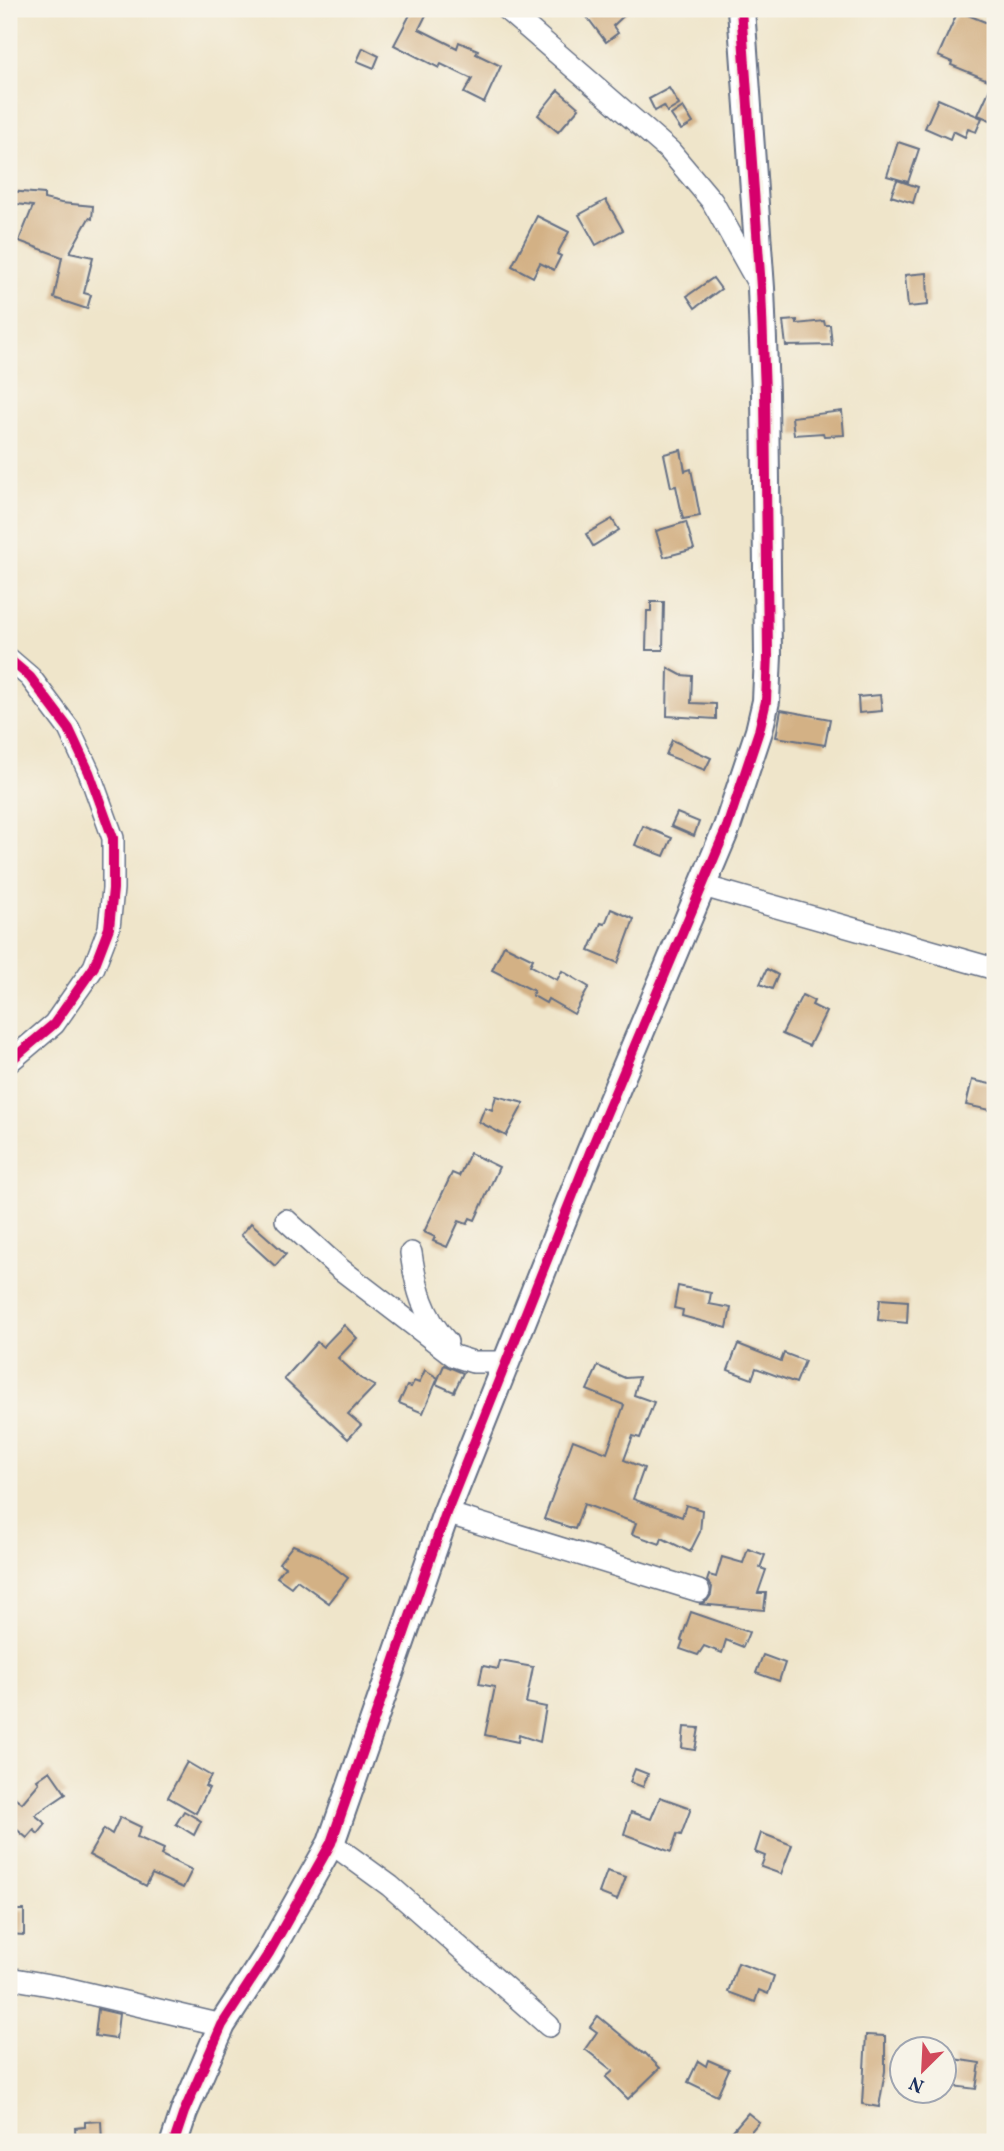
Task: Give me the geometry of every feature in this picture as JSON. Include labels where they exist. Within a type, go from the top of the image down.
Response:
[{"type":"street","points":[[506,9],[670,150],[712,201],[761,288]]},
{"type":"street","points":[[174,2142],[184,2112],[222,2025],[269,1953],[331,1843],[446,1513],[505,1362],[703,886],[760,731],[766,701],[768,655],[761,288],[741,9]]},
{"type":"street","points":[[9,659],[30,677],[69,729],[74,740],[113,838],[113,888],[109,928],[94,967],[54,1024],[9,1062]]},
{"type":"street","points":[[703,886],[995,969]]},
{"type":"street","points":[[286,1220],[339,1268],[454,1356],[473,1362],[505,1362]]},
{"type":"street","points":[[411,1253],[416,1291],[427,1316],[456,1351],[473,1362]]},
{"type":"street","points":[[446,1513],[699,1591]]},
{"type":"street","points":[[331,1843],[390,1886],[549,2026]]},
{"type":"street","points":[[9,1978],[61,1987],[222,2025]]},
{"type":"building","points":[[413,9],[429,9],[419,29],[457,48],[459,42],[478,50],[476,54],[501,66],[484,103],[464,93],[472,79],[441,64],[439,68],[394,45]]},
{"type":"building","points":[[581,9],[631,9],[613,26],[618,33],[606,42]]},
{"type":"building","points":[[958,11],[995,26],[995,122],[978,115],[993,82],[951,65],[952,62],[938,56]]},
{"type":"building","points":[[363,48],[379,56],[374,68],[357,61]]},
{"type":"building","points":[[669,88],[679,105],[667,112],[664,106],[655,111],[649,99]]},
{"type":"building","points":[[558,90],[579,108],[558,132],[538,115]]},
{"type":"building","points":[[938,99],[982,118],[976,132],[968,129],[965,137],[953,131],[950,139],[925,128]]},
{"type":"building","points":[[683,107],[693,123],[681,130],[671,115]]},
{"type":"building","points":[[898,142],[919,149],[908,182],[887,176]]},
{"type":"building","points":[[897,180],[918,187],[913,203],[891,196]]},
{"type":"building","points":[[9,191],[44,194],[44,199],[93,206],[92,219],[89,218],[70,252],[93,257],[84,293],[91,295],[87,309],[54,298],[62,257],[19,241],[33,206],[9,203]]},
{"type":"building","points":[[606,200],[623,230],[596,245],[579,215]]},
{"type":"building","points":[[537,216],[569,232],[557,254],[561,256],[554,270],[540,263],[533,277],[512,266]]},
{"type":"building","points":[[927,273],[928,305],[908,307],[905,275]]},
{"type":"building","points":[[713,278],[721,289],[695,308],[687,296]]},
{"type":"building","points":[[797,320],[797,324],[824,321],[825,325],[830,325],[832,345],[786,346],[783,321]]},
{"type":"building","points":[[842,411],[844,435],[794,435],[792,417]]},
{"type":"building","points":[[681,450],[685,471],[691,469],[700,516],[683,519],[676,486],[671,487],[664,454]]},
{"type":"building","points":[[612,519],[619,530],[593,546],[586,534]]},
{"type":"building","points":[[686,522],[694,549],[664,557],[656,531]]},
{"type":"building","points":[[651,602],[664,602],[663,650],[646,650],[647,611],[651,611]]},
{"type":"building","points":[[668,668],[681,675],[692,676],[691,703],[716,704],[716,719],[667,716]]},
{"type":"building","points":[[880,695],[882,711],[859,713],[858,697]]},
{"type":"building","points":[[781,710],[830,719],[825,745],[776,737]]},
{"type":"building","points":[[672,740],[711,758],[705,770],[666,755]]},
{"type":"building","points":[[677,813],[699,822],[694,836],[671,826]]},
{"type":"building","points":[[643,826],[672,838],[664,856],[635,845]]},
{"type":"building","points":[[611,909],[634,919],[618,963],[589,951],[601,923],[605,924]]},
{"type":"building","points":[[504,945],[533,959],[530,965],[557,980],[562,971],[589,987],[574,1014],[548,999],[546,1003],[532,995],[534,991],[492,970]]},
{"type":"building","points":[[767,969],[778,975],[772,989],[760,984]]},
{"type":"building","points":[[802,995],[814,1001],[812,1005],[826,1012],[809,1046],[782,1034]]},
{"type":"building","points":[[972,1080],[995,1085],[995,1111],[966,1105]]},
{"type":"building","points":[[496,1096],[524,1103],[506,1136],[479,1122],[485,1107],[492,1110]]},
{"type":"building","points":[[470,1153],[499,1167],[475,1220],[470,1218],[467,1224],[459,1221],[447,1247],[433,1241],[435,1237],[424,1232],[452,1173],[459,1176]]},
{"type":"building","points":[[251,1223],[286,1254],[275,1266],[241,1235]]},
{"type":"building","points":[[678,1286],[711,1293],[709,1304],[731,1308],[727,1328],[682,1316],[683,1310],[674,1308]]},
{"type":"building","points":[[880,1299],[908,1301],[907,1323],[878,1320]]},
{"type":"building","points":[[344,1325],[357,1338],[338,1358],[360,1378],[375,1386],[348,1414],[361,1425],[348,1439],[284,1379],[317,1342],[323,1347]]},
{"type":"building","points":[[738,1344],[781,1361],[784,1353],[805,1361],[796,1383],[756,1368],[752,1379],[728,1370]]},
{"type":"building","points":[[444,1365],[463,1373],[454,1392],[436,1384]]},
{"type":"building","points":[[598,1366],[625,1378],[639,1377],[634,1395],[654,1402],[640,1438],[633,1436],[624,1460],[644,1468],[633,1499],[682,1517],[686,1505],[702,1510],[700,1532],[690,1552],[662,1538],[660,1544],[632,1534],[636,1523],[584,1504],[575,1529],[544,1519],[573,1440],[607,1453],[624,1405],[587,1390]]},
{"type":"building","points":[[425,1370],[438,1378],[423,1413],[399,1403],[407,1386],[411,1387],[414,1381],[419,1383]]},
{"type":"building","points":[[293,1545],[318,1555],[348,1578],[329,1603],[297,1580],[291,1587],[277,1577],[285,1567],[279,1563]]},
{"type":"building","points":[[748,1549],[765,1555],[760,1568],[766,1570],[758,1593],[766,1593],[764,1610],[699,1604],[707,1601],[711,1595],[712,1587],[707,1581],[709,1575],[716,1577],[722,1557],[743,1563]]},
{"type":"building","points":[[691,1612],[749,1632],[743,1647],[726,1640],[722,1653],[704,1646],[698,1655],[680,1649]]},
{"type":"building","points":[[763,1655],[785,1663],[779,1681],[756,1673]]},
{"type":"building","points":[[500,1661],[533,1667],[526,1703],[546,1707],[540,1742],[519,1735],[518,1742],[485,1735],[495,1687],[479,1684],[483,1666],[498,1669]]},
{"type":"building","points":[[684,1727],[699,1728],[695,1750],[682,1748]]},
{"type":"building","points":[[187,1762],[211,1776],[205,1786],[209,1788],[196,1813],[168,1797]]},
{"type":"building","points":[[635,1769],[648,1774],[643,1787],[630,1782]]},
{"type":"building","points":[[50,1771],[66,1794],[35,1815],[46,1824],[38,1834],[34,1830],[27,1838],[9,1823],[14,1814],[9,1809],[9,1801],[13,1796],[22,1803],[39,1783],[37,1780]]},
{"type":"building","points":[[660,1797],[691,1808],[671,1852],[624,1834],[631,1812],[651,1819]]},
{"type":"building","points":[[184,1811],[201,1821],[194,1835],[176,1824]]},
{"type":"building","points":[[120,1817],[141,1827],[137,1837],[164,1849],[161,1855],[192,1870],[183,1888],[152,1874],[146,1886],[89,1855],[104,1829],[112,1834]]},
{"type":"building","points":[[761,1833],[792,1845],[781,1874],[761,1867],[765,1856],[755,1852]]},
{"type":"building","points":[[607,1871],[626,1877],[617,1900],[599,1893]]},
{"type":"building","points":[[9,1910],[24,1910],[24,1935],[9,1934]]},
{"type":"building","points":[[738,1963],[774,1976],[768,1994],[759,1990],[755,2002],[728,1992]]},
{"type":"building","points":[[98,2009],[119,2014],[116,2039],[95,2036]]},
{"type":"building","points":[[598,2016],[660,2068],[628,2099],[606,2077],[613,2071],[585,2049],[597,2032],[590,2027]]},
{"type":"building","points":[[866,2035],[885,2036],[885,2071],[879,2107],[862,2104]]},
{"type":"building","points":[[708,2060],[729,2069],[717,2096],[688,2082],[698,2061],[706,2066]]},
{"type":"building","points":[[958,2060],[980,2063],[976,2089],[958,2087]]},
{"type":"building","points":[[748,2113],[759,2122],[742,2142],[723,2142]]},
{"type":"building","points":[[101,2121],[102,2142],[76,2142],[75,2128],[85,2127],[85,2122]]},
{"type":"cycle path","points":[[174,2142],[184,2112],[222,2025],[269,1953],[331,1843],[446,1513],[590,1152],[727,827],[759,731],[766,701],[768,655],[765,393],[761,288],[741,9]]},
{"type":"cycle path","points":[[9,659],[30,677],[69,729],[89,772],[113,838],[113,889],[109,928],[94,967],[54,1024],[9,1062]]}]
